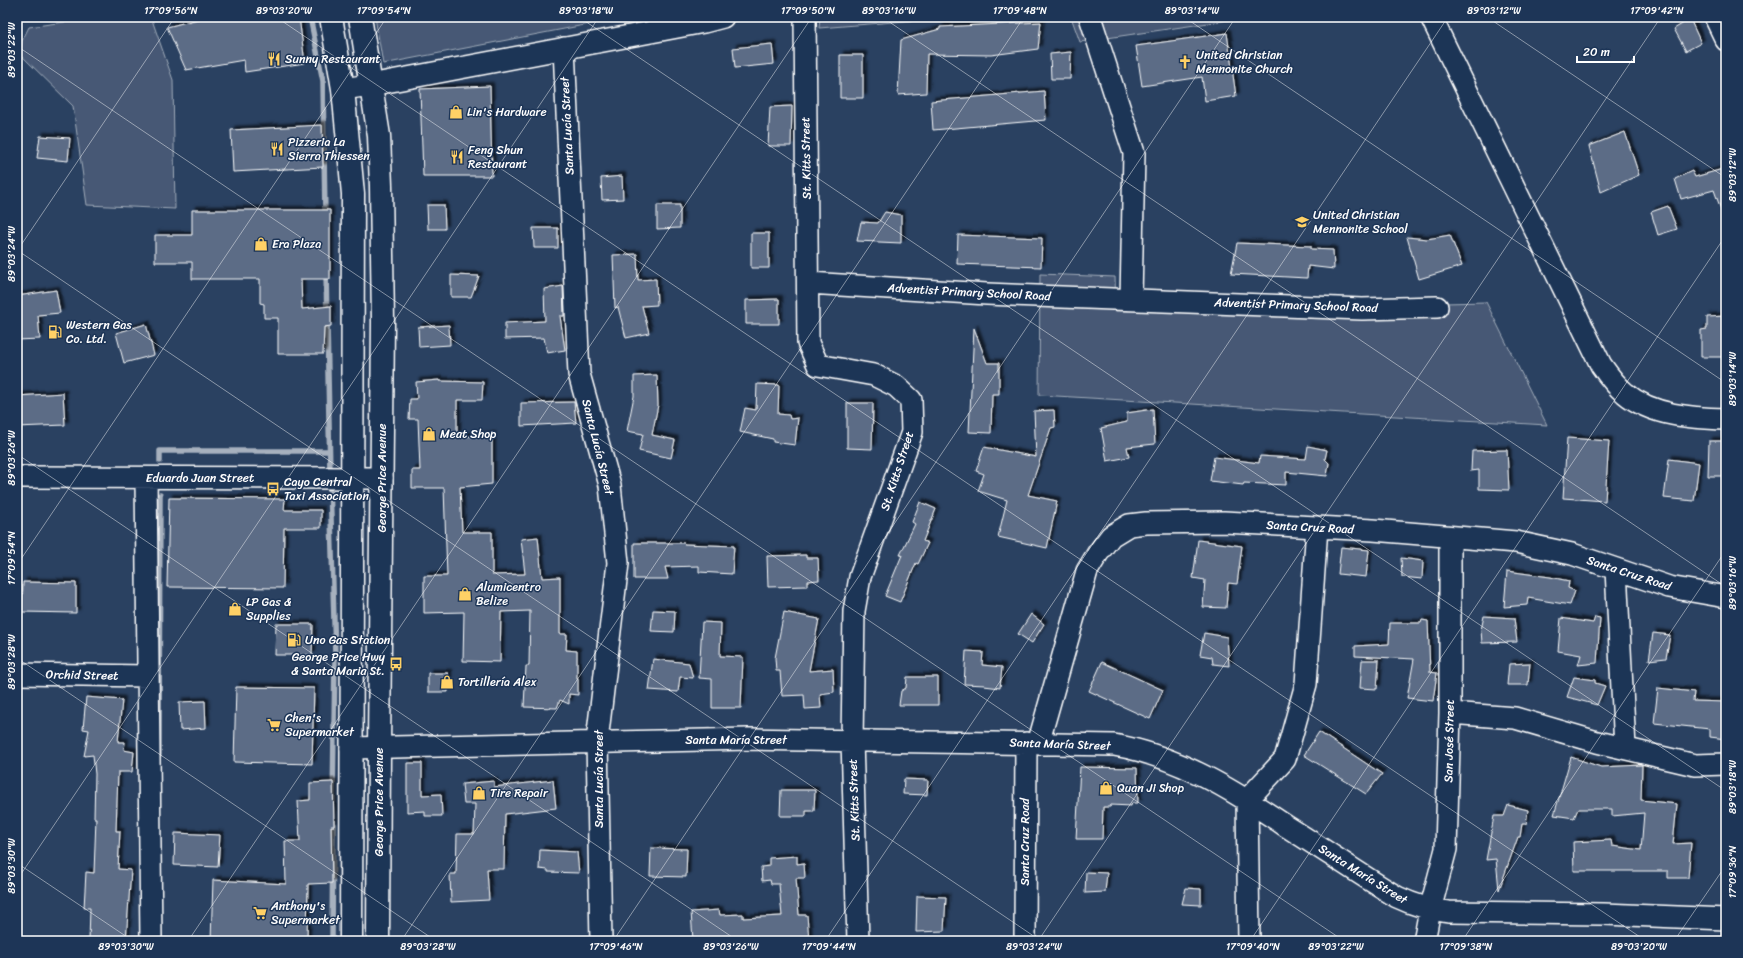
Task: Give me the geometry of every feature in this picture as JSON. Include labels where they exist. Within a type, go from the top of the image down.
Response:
[{"type":"main road","points":[[331,17],[343,89],[353,194],[351,478],[351,941]]},
{"type":"main road","name":"George Price Avenue","points":[[360,17],[379,136],[381,186],[383,322],[378,941]]},
{"type":"street","points":[[343,89],[704,22],[723,17]]},
{"type":"street","name":"St. Kitts Street","points":[[805,17],[808,342],[818,365],[874,375],[896,386],[911,400],[912,432],[860,577],[854,611],[852,740],[858,941]]},
{"type":"street","points":[[1090,17],[1134,154],[1131,299]]},
{"type":"street","points":[[1431,17],[1601,364],[1613,382],[1625,393],[1641,404],[1662,412],[1726,419]]},
{"type":"street","points":[[1715,17],[1726,40]]},
{"type":"street","name":"Santa Lucía Street","points":[[564,48],[579,374],[610,485],[618,563],[597,741],[601,941]]},
{"type":"street","name":"Adventist Primary School Road","points":[[808,283],[987,294],[1362,309],[1437,307]]},
{"type":"street","name":"Eduardo Juan Street","points":[[17,477],[382,478]]},
{"type":"street","points":[[146,478],[151,941]]},
{"type":"street","name":"Santa Cruz Road","points":[[1025,941],[1032,744],[1087,571],[1111,536],[1128,526],[1146,523],[1224,522],[1373,530],[1450,538],[1516,542],[1572,554],[1669,587],[1726,597]]},
{"type":"street","points":[[1249,941],[1247,800],[1285,759],[1306,684],[1317,527]]},
{"type":"street","name":"San José Street","points":[[1424,941],[1430,910],[1446,849],[1450,713],[1450,538]]},
{"type":"street","points":[[1616,569],[1625,748]]},
{"type":"street","name":"Orchid Street","points":[[17,674],[147,676]]},
{"type":"street","points":[[1450,713],[1515,718],[1597,742],[1694,765],[1726,764]]},
{"type":"street","name":"Santa María Street","points":[[351,748],[597,741],[749,739],[1114,745],[1154,754],[1192,770],[1247,800],[1397,897],[1414,905],[1430,910],[1449,912],[1604,914],[1726,919]]},
{"type":"shaded area","points":[[100,17],[151,17],[173,80],[175,209],[87,205],[73,106],[21,55],[22,41],[29,27]]},
{"type":"shaded area","points":[[375,17],[626,17],[383,64]]},
{"type":"shaded area","points":[[820,17],[956,17],[819,28]]},
{"type":"shaded area","points":[[1071,17],[1249,17],[1080,42]]},
{"type":"shaded area","points":[[1040,274],[1115,277],[1116,311],[1486,302],[1547,425],[1039,395]]},
{"type":"building","points":[[206,17],[299,17],[305,63],[245,72],[244,60],[186,70],[167,27]]},
{"type":"building","points":[[1690,19],[1701,43],[1686,51],[1674,29]]},
{"type":"building","points":[[1041,22],[1038,49],[991,55],[927,54],[926,93],[898,95],[901,40],[940,29],[940,27]]},
{"type":"building","name":"United Christian Mennonite Church","points":[[1227,33],[1236,96],[1205,101],[1202,77],[1142,86],[1136,46]]},
{"type":"building","points":[[772,44],[774,64],[735,68],[733,48]]},
{"type":"building","points":[[1071,52],[1070,79],[1051,79],[1050,54]]},
{"type":"building","points":[[840,55],[863,55],[863,98],[840,98]]},
{"type":"building","points":[[490,86],[492,176],[423,176],[420,89]]},
{"type":"building","points":[[1044,91],[1046,120],[933,130],[931,101]]},
{"type":"building","points":[[792,106],[791,146],[768,146],[770,107]]},
{"type":"building","name":"Pizzeria La Sierra Thiessen","points":[[322,125],[323,167],[233,172],[231,130]]},
{"type":"building","points":[[1625,132],[1639,175],[1601,192],[1589,146]]},
{"type":"building","points":[[40,136],[70,138],[68,161],[37,158]]},
{"type":"building","points":[[1726,168],[1726,217],[1724,218],[1714,190],[1681,199],[1675,179],[1692,171],[1695,177]]},
{"type":"building","points":[[622,176],[623,199],[602,200],[601,178]]},
{"type":"building","points":[[427,205],[444,205],[445,229],[428,229]]},
{"type":"building","points":[[657,205],[680,205],[680,228],[657,229]]},
{"type":"building","points":[[1668,206],[1677,229],[1658,235],[1651,212]]},
{"type":"building","name":"Era Plaza","points":[[192,210],[330,210],[330,279],[301,279],[302,309],[331,306],[331,326],[324,327],[323,354],[278,354],[278,318],[264,318],[264,304],[260,303],[260,279],[192,279],[192,262],[155,262],[155,235],[192,235]]},
{"type":"building","points":[[885,212],[901,215],[901,243],[857,241],[861,222],[878,223]]},
{"type":"building","points":[[533,228],[558,228],[558,248],[534,248]]},
{"type":"building","points":[[751,233],[769,233],[769,268],[751,268]]},
{"type":"building","points":[[958,235],[1042,238],[1041,267],[957,264]]},
{"type":"building","points":[[1450,235],[1462,266],[1419,279],[1407,237],[1427,239]]},
{"type":"building","points":[[1237,243],[1311,246],[1311,249],[1333,250],[1334,269],[1308,266],[1307,278],[1231,274]]},
{"type":"building","points":[[637,254],[638,280],[656,279],[657,305],[642,306],[649,333],[626,338],[618,307],[615,308],[613,255]]},
{"type":"building","points":[[451,275],[479,276],[471,297],[451,297]]},
{"type":"building","points":[[563,286],[564,316],[560,316],[565,350],[547,353],[544,338],[505,339],[505,323],[545,321],[544,289]]},
{"type":"building","points":[[56,290],[60,313],[38,315],[40,339],[17,340],[17,296]]},
{"type":"building","points":[[779,299],[779,324],[746,324],[746,300]]},
{"type":"building","points":[[1726,316],[1726,357],[1701,357],[1701,330],[1707,329],[1707,317]]},
{"type":"building","points":[[146,324],[154,355],[124,363],[116,333]]},
{"type":"building","points":[[449,325],[450,345],[419,347],[418,327]]},
{"type":"building","points":[[974,328],[987,363],[999,363],[999,394],[992,394],[991,433],[969,432]]},
{"type":"building","points":[[657,375],[658,405],[652,435],[675,440],[671,458],[639,451],[643,434],[627,431],[634,396],[634,376]]},
{"type":"building","points":[[439,380],[483,382],[482,400],[457,400],[457,437],[492,435],[492,484],[460,487],[462,532],[492,532],[492,575],[525,574],[521,539],[538,537],[542,578],[560,577],[560,634],[567,634],[566,650],[577,651],[578,695],[569,694],[569,704],[560,700],[557,708],[524,707],[526,666],[529,666],[530,611],[501,612],[500,662],[463,661],[464,612],[424,613],[424,576],[447,576],[444,488],[412,488],[412,470],[420,470],[418,419],[409,419],[410,399],[417,399],[416,382]]},
{"type":"building","points":[[757,384],[779,385],[778,414],[789,415],[790,419],[798,418],[795,445],[773,442],[773,439],[740,432],[745,408],[756,410]]},
{"type":"building","points":[[63,393],[65,425],[17,427],[17,396]]},
{"type":"building","points":[[574,402],[576,423],[521,426],[521,403]]},
{"type":"building","points":[[847,403],[873,403],[872,449],[847,448]]},
{"type":"building","points":[[1153,409],[1155,444],[1127,447],[1129,457],[1107,461],[1101,428],[1127,422],[1127,413]]},
{"type":"building","points":[[1054,410],[1055,427],[1051,428],[1028,495],[1057,501],[1047,548],[998,537],[1007,500],[978,491],[984,474],[976,471],[984,447],[1036,457],[1034,411]]},
{"type":"building","points":[[1567,438],[1609,441],[1605,501],[1563,498]]},
{"type":"building","points":[[1709,441],[1726,441],[1726,476],[1708,476]]},
{"type":"building","points":[[1308,446],[1327,450],[1325,459],[1329,463],[1327,476],[1286,472],[1286,485],[1244,483],[1243,485],[1210,481],[1214,457],[1259,463],[1260,456],[1306,459]]},
{"type":"building","points":[[1507,450],[1509,490],[1479,489],[1479,470],[1471,471],[1472,451]]},
{"type":"building","points":[[1669,459],[1699,463],[1694,501],[1664,498]]},
{"type":"building","points":[[169,498],[285,499],[284,510],[321,510],[321,528],[284,528],[283,588],[167,587]]},
{"type":"building","points":[[920,502],[936,509],[923,541],[928,543],[918,564],[916,563],[900,602],[885,596],[902,555],[900,555],[915,524],[912,522]]},
{"type":"building","points":[[1198,540],[1242,546],[1237,584],[1228,583],[1226,608],[1203,607],[1205,580],[1193,578]]},
{"type":"building","points":[[634,543],[684,543],[734,546],[732,574],[699,572],[699,566],[665,567],[668,579],[634,579]]},
{"type":"building","points":[[1341,547],[1369,550],[1366,577],[1338,574]]},
{"type":"building","points":[[806,555],[806,558],[818,558],[819,580],[807,581],[807,586],[768,587],[767,556]]},
{"type":"building","points":[[1401,558],[1423,561],[1422,579],[1402,577]]},
{"type":"building","points":[[1507,571],[1569,581],[1568,588],[1575,591],[1570,605],[1528,598],[1527,605],[1504,607]]},
{"type":"building","points":[[23,582],[76,583],[76,613],[22,612]]},
{"type":"building","points":[[653,610],[675,611],[674,632],[651,631]]},
{"type":"building","points":[[784,612],[819,619],[809,671],[833,669],[834,692],[820,694],[821,708],[805,709],[804,695],[782,696],[780,671],[776,671],[775,658]]},
{"type":"building","points":[[1031,614],[1044,624],[1032,643],[1018,634]]},
{"type":"building","points":[[1484,616],[1514,618],[1517,642],[1482,643],[1481,630]]},
{"type":"building","points":[[1595,617],[1600,618],[1597,663],[1578,665],[1581,655],[1558,651],[1561,618],[1593,623]]},
{"type":"building","points":[[1422,620],[1428,621],[1430,672],[1437,673],[1433,701],[1407,698],[1414,659],[1355,656],[1355,646],[1389,644],[1390,623],[1421,623]]},
{"type":"building","points":[[702,622],[721,623],[720,656],[743,657],[741,708],[712,708],[712,679],[699,678]]},
{"type":"building","name":"Uno Gas Station","points":[[276,624],[313,624],[312,655],[275,655]]},
{"type":"building","points":[[1204,633],[1227,637],[1229,666],[1213,664],[1212,657],[1200,655]]},
{"type":"building","points":[[1653,633],[1670,635],[1666,658],[1649,660]]},
{"type":"building","points":[[966,651],[983,652],[982,665],[1002,667],[1000,688],[984,686],[985,685],[964,684]]},
{"type":"building","points":[[653,659],[689,663],[693,678],[680,677],[678,692],[649,690]]},
{"type":"building","points":[[1362,660],[1379,660],[1377,689],[1360,688]]},
{"type":"building","points":[[1102,662],[1163,690],[1150,719],[1089,691]]},
{"type":"building","points":[[1530,663],[1528,685],[1507,685],[1509,664]]},
{"type":"building","points":[[428,673],[448,673],[448,692],[428,692]]},
{"type":"building","points":[[907,677],[938,677],[938,705],[899,705],[901,691],[906,688]]},
{"type":"building","points":[[1574,677],[1595,680],[1595,683],[1605,686],[1597,705],[1567,697]]},
{"type":"building","name":"Chen's Supermarket","points":[[236,687],[314,688],[312,764],[234,762]]},
{"type":"building","points":[[1658,688],[1694,692],[1693,701],[1726,702],[1726,739],[1710,737],[1710,729],[1654,723]]},
{"type":"building","points":[[86,697],[122,700],[118,742],[125,742],[124,750],[134,752],[132,772],[118,772],[116,831],[120,831],[118,869],[131,870],[126,941],[89,941],[90,908],[84,908],[86,872],[94,873],[96,818],[94,818],[95,774],[93,755],[84,756],[89,730],[83,729]]},
{"type":"building","points":[[205,701],[206,728],[180,730],[179,702]]},
{"type":"building","points":[[1319,732],[1382,774],[1366,794],[1304,755]]},
{"type":"building","points":[[1571,757],[1601,767],[1642,765],[1641,800],[1677,804],[1673,844],[1691,843],[1688,878],[1668,878],[1668,871],[1574,871],[1573,842],[1611,840],[1612,846],[1641,850],[1644,813],[1612,816],[1612,809],[1578,809],[1574,818],[1554,815]]},
{"type":"building","points":[[407,763],[422,763],[422,795],[441,794],[442,816],[425,816],[425,811],[407,812]]},
{"type":"building","points":[[1080,767],[1137,768],[1138,803],[1132,803],[1131,806],[1111,805],[1110,807],[1103,807],[1102,839],[1076,839]]},
{"type":"building","points":[[904,779],[928,780],[927,795],[903,794]]},
{"type":"building","points":[[553,780],[556,808],[505,814],[504,869],[487,869],[489,900],[451,902],[450,874],[456,874],[457,834],[474,834],[475,804],[464,804],[462,784],[494,781],[494,787]]},
{"type":"building","points":[[333,782],[334,826],[331,826],[332,883],[308,884],[307,941],[211,941],[213,880],[286,884],[285,841],[300,841],[298,801],[310,800],[310,783]]},
{"type":"building","points":[[781,790],[815,790],[814,811],[806,811],[806,816],[780,816]]},
{"type":"building","points":[[1508,805],[1528,810],[1526,824],[1522,824],[1520,837],[1518,837],[1499,890],[1496,859],[1486,860],[1494,816],[1504,816]]},
{"type":"building","points":[[175,833],[220,835],[218,867],[174,865]]},
{"type":"building","points":[[651,848],[687,849],[686,877],[650,876]]},
{"type":"building","points":[[540,850],[577,852],[579,873],[548,872],[548,870],[539,869]]},
{"type":"building","points":[[797,856],[797,864],[804,863],[805,878],[796,878],[799,915],[807,915],[809,941],[693,940],[691,912],[719,910],[720,915],[743,914],[743,918],[782,916],[779,884],[771,884],[770,880],[762,881],[761,867],[769,866],[769,858]]},
{"type":"building","points":[[1086,872],[1107,873],[1105,892],[1085,893]]},
{"type":"building","points":[[1186,888],[1201,889],[1201,905],[1182,904]]},
{"type":"building","points":[[917,896],[946,897],[944,931],[916,932]]},
{"type":"waterway","points":[[310,17],[323,81],[325,217]]},
{"type":"waterway","points":[[326,272],[330,473]]},
{"type":"waterway","points":[[160,461],[160,451],[329,451]]},
{"type":"waterway","points":[[330,482],[335,656],[333,801]]},
{"type":"waterway","points":[[159,755],[160,495]]},
{"type":"waterway","points":[[332,941],[333,820]]},
{"type":"place","name":"Sunny Restaurant","points":[[274,59]]},
{"type":"place","name":"United Christian Mennonite Church","points":[[1185,62]]},
{"type":"place","name":"Lin's Hardware","points":[[456,112]]},
{"type":"place","name":"Pizzeria La Sierra Thiessen","points":[[277,149]]},
{"type":"place","name":"Feng Shun Restaurant","points":[[457,157]]},
{"type":"place","name":"United Christian Mennonite School","points":[[1302,222]]},
{"type":"place","name":"Era Plaza","points":[[261,244]]},
{"type":"place","name":"Western Gas Co. Ltd.","points":[[55,332]]},
{"type":"place","name":"Meat Shop","points":[[429,434]]},
{"type":"place","name":"Cayo Central Taxi Association","points":[[273,489]]},
{"type":"place","name":"Alumicentro Belize","points":[[465,594]]},
{"type":"place","name":"LP Gas & Supplies","points":[[235,609]]},
{"type":"place","name":"Uno Gas Station","points":[[294,640]]},
{"type":"place","name":"George Price Hwy & Santa Maria St.","points":[[396,664]]},
{"type":"place","name":"Tortillería Alex","points":[[447,682]]},
{"type":"place","name":"Chen's Supermarket","points":[[274,725]]},
{"type":"place","name":"Quan Ji Shop","points":[[1106,788]]},
{"type":"place","name":"Tire Repair","points":[[479,793]]},
{"type":"place","name":"Anthony's Supermarket","points":[[260,913]]}]
